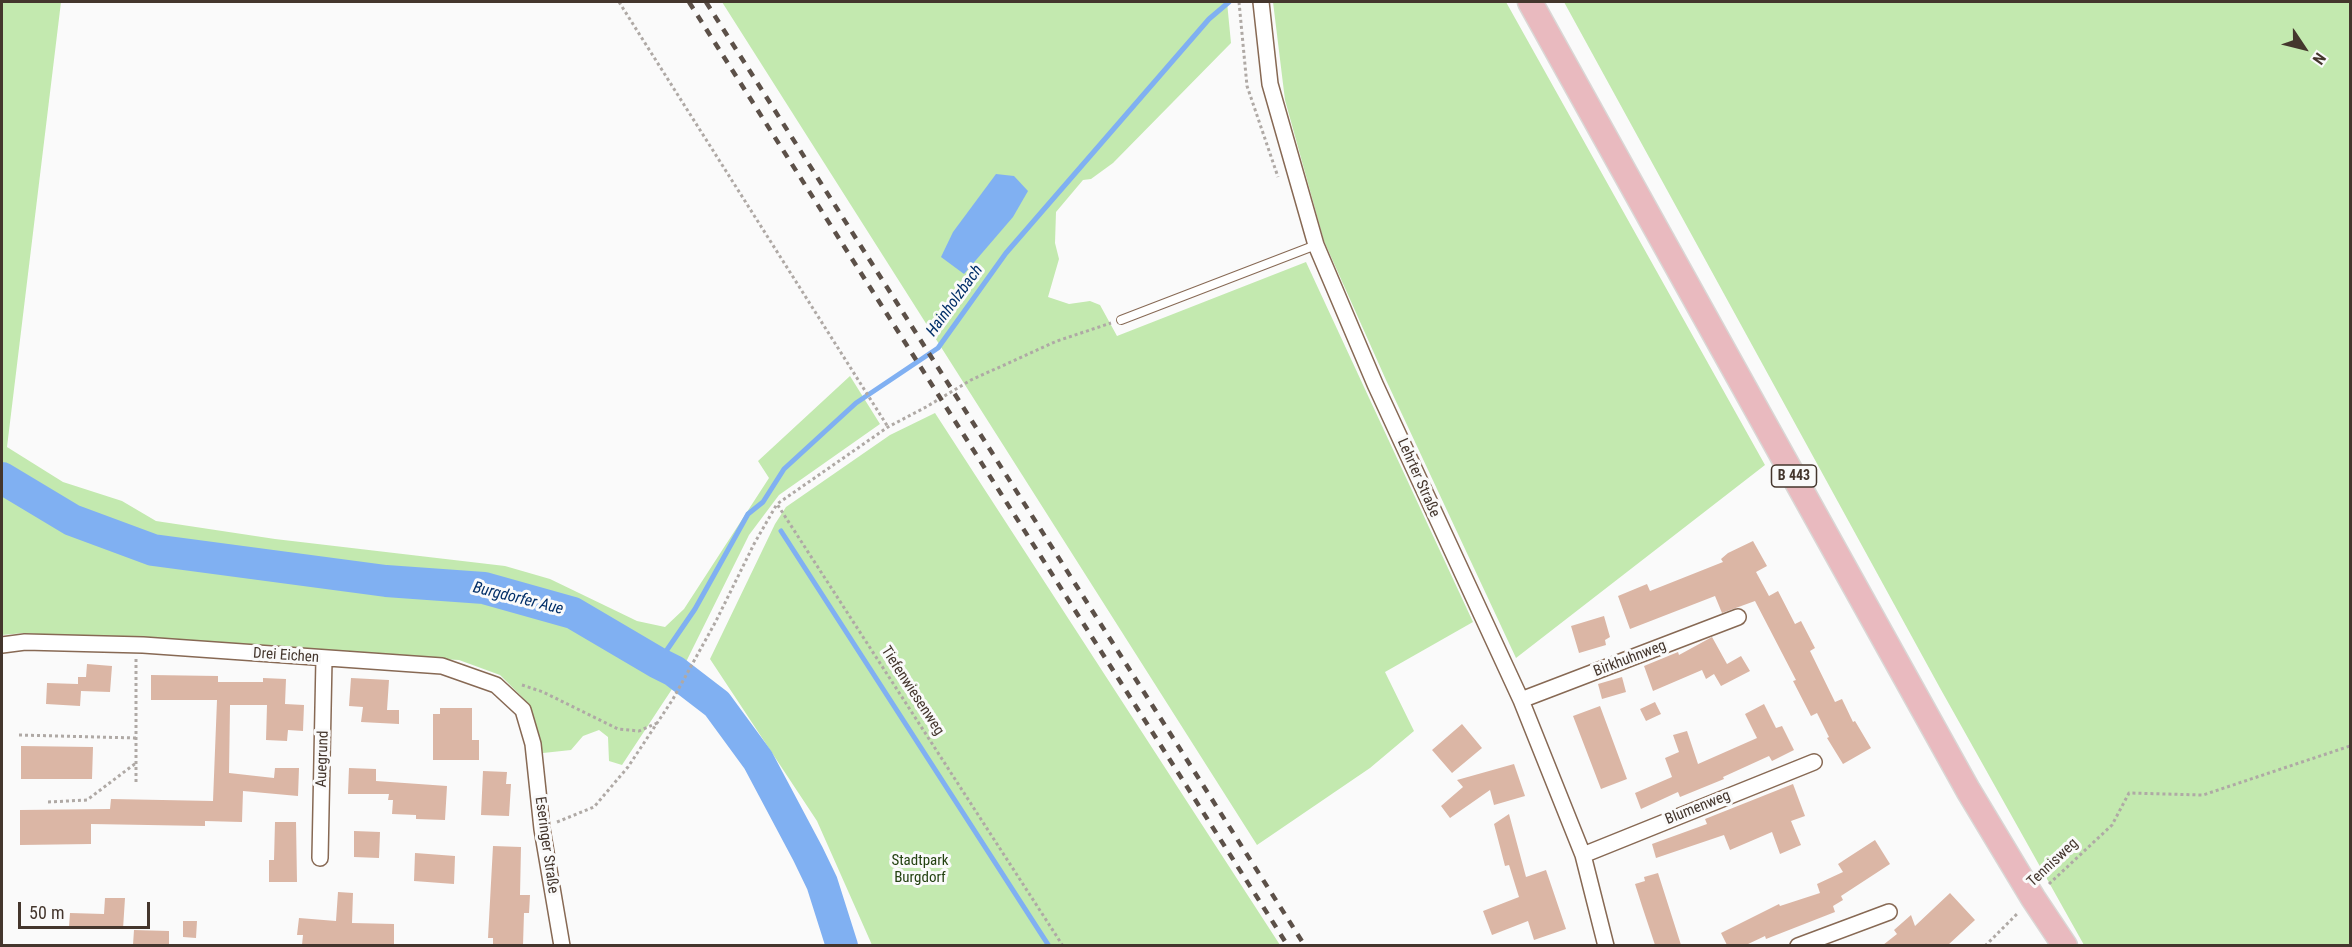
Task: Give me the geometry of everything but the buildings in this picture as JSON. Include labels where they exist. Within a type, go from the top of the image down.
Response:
[{"type":"main road","name":"B 443","points":[[1530,2],[1968,790],[2033,898],[2065,945]]},
{"type":"street","name":"Lehrter Straße","points":[[1261,2],[1270,84],[1316,245],[1380,395],[1521,700],[1583,855],[1606,945]]},
{"type":"street","name":"Birkhuhnweg","points":[[1521,700],[1738,617]]},
{"type":"street","name":"Drei Eichen","points":[[2,645],[25,642],[136,645],[442,666],[496,685],[523,710],[533,744]]},
{"type":"street","name":"Auegrund","points":[[320,858],[324,659]]},
{"type":"street","name":"Eseringer Straße","points":[[533,744],[542,829],[562,945]]},
{"type":"street","name":"Blumenweg","points":[[1583,855],[1814,762]]},
{"type":"street","points":[[1798,945],[1888,912]]},
{"type":"lane","points":[[1121,320],[1316,245]]},
{"type":"path","points":[[619,2],[888,427]]},
{"type":"path","points":[[542,829],[594,807],[628,767],[673,699],[753,544],[777,504],[888,427],[971,380],[1057,341],[1121,320]]},
{"type":"path","name":"Tiefenwiesenweg","points":[[777,504],[1063,945]]},
{"type":"path","points":[[136,645],[136,783]]},
{"type":"path","points":[[496,685],[521,685],[543,692],[618,729],[639,731],[659,722]]},
{"type":"path","points":[[19,735],[136,738]]},
{"type":"path","name":"Tennisweg","points":[[1985,945],[2112,825],[2128,793],[2203,795],[2350,746]]},
{"type":"path","points":[[48,802],[87,800],[136,763]]},
{"type":"green space","points":[[2,2],[61,2],[7,447],[63,482],[122,501],[156,521],[275,539],[505,566],[550,579],[637,621],[665,627],[684,609],[769,478],[758,461],[850,376],[880,424],[779,495],[749,535],[684,666],[578,608],[549,597],[489,582],[155,543],[80,515],[2,468]]},
{"type":"green space","points":[[722,2],[1227,2],[1231,43],[1113,163],[1091,179],[1083,180],[1056,212],[1055,243],[1059,259],[1048,297],[1069,304],[1090,301],[1100,305],[1117,336],[1306,262],[1473,622],[1385,672],[1414,731],[1370,768],[1257,845]]},
{"type":"green space","points":[[1273,2],[1506,2],[1765,465],[1516,658],[1386,380],[1324,241],[1285,100]]},
{"type":"green space","points":[[1564,2],[2350,2],[2350,945],[2084,945],[1940,688]]},
{"type":"green space","name":"Stadtpark Burgdorf","points":[[935,413],[1280,945],[872,945],[817,821],[710,659],[775,524],[786,507],[890,435]]},
{"type":"green space","points":[[2,491],[73,530],[126,550],[187,567],[299,583],[500,600],[581,630],[676,683],[622,765],[609,761],[608,737],[599,730],[583,736],[571,750],[543,753],[529,704],[500,675],[459,660],[179,645],[24,633],[2,635]]},
{"type":"water","points":[[996,174],[1014,176],[1028,191],[1013,217],[964,274],[941,257],[953,232]]},
{"type":"waterway","name":"Hainholzbach","points":[[658,663],[695,609],[748,514],[763,502],[784,469],[856,403],[938,348],[1006,253],[1209,19],[1229,2]]},
{"type":"waterway","name":"Burgdorfer Aue","points":[[2,478],[72,520],[153,550],[386,581],[484,588],[573,613],[674,671],[717,704],[758,760],[808,854],[822,883],[842,946]]},
{"type":"waterway","points":[[781,531],[1049,946]]},
{"type":"railway","points":[[689,2],[1288,946]]},
{"type":"railway","points":[[706,2],[1305,946]]}]
